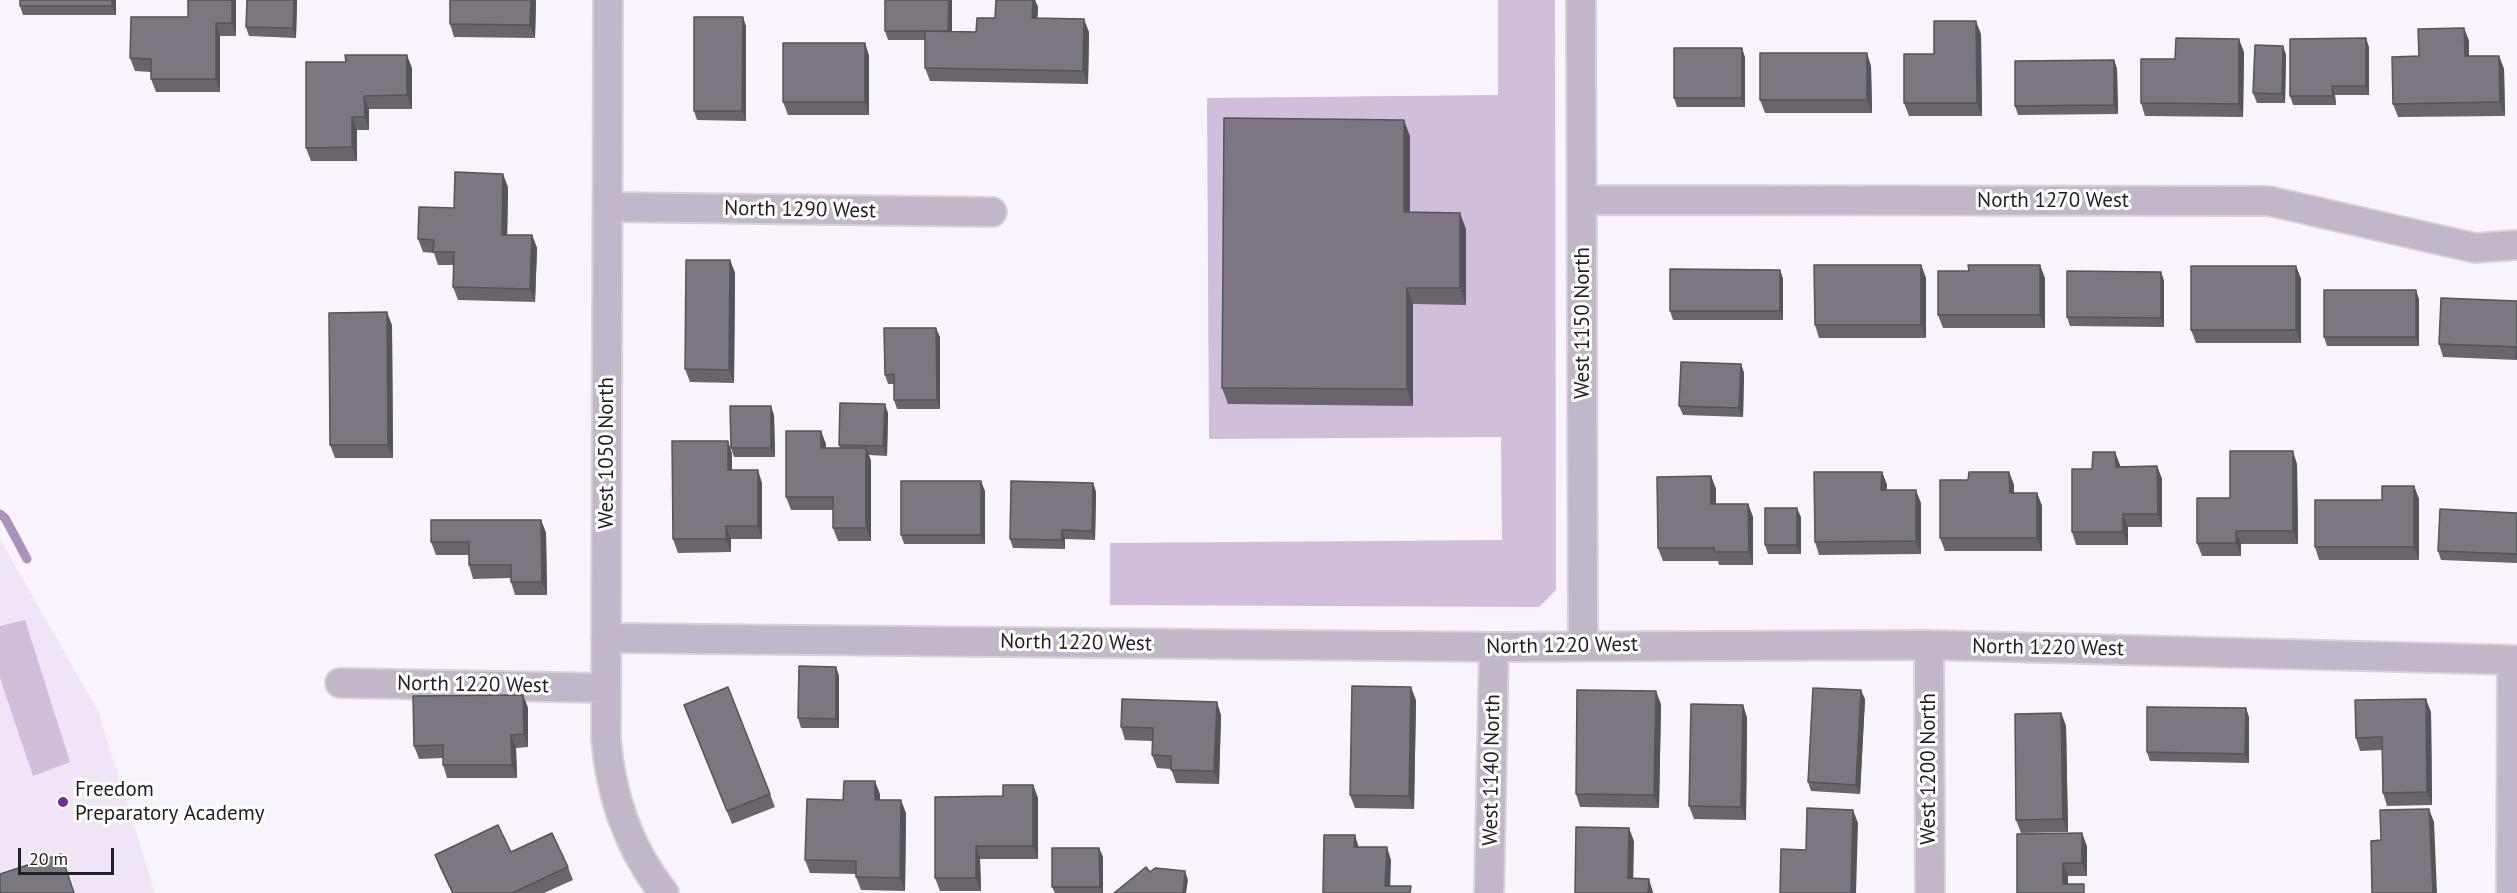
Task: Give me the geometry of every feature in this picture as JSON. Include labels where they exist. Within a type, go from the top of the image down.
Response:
[{"type":"street","name":"West 1050 North","points":[[608,0],[609,207],[605,688],[608,761],[618,811],[646,871],[664,893]]},
{"type":"street","name":"West 1150 North","points":[[1581,0],[1583,645]]},
{"type":"street","name":"North 1270 West","points":[[1583,200],[2269,201],[2475,248],[2517,244]]},
{"type":"street","name":"North 1290 West","points":[[609,207],[992,212]]},
{"type":"street","name":"North 1220 West","points":[[606,638],[1494,647],[1929,645],[2514,660]]},
{"type":"street","name":"West 1200 North","points":[[1929,645],[1930,893]]},
{"type":"street","name":"West 1140 North","points":[[1489,893],[1494,647]]},
{"type":"street","points":[[2511,893],[2514,660]]},
{"type":"street","name":"North 1220 West","points":[[340,683],[605,688]]},
{"type":"shaded area","points":[[1498,0],[1555,0],[1556,590],[1539,607],[1110,605],[1110,543],[1502,540],[1501,437],[1209,439],[1207,98],[1498,95]]},
{"type":"shaded area","name":"Freedom Preparatory Academy","points":[[0,539],[98,711],[155,893],[0,893]]},
{"type":"shaded area","points":[[25,620],[70,762],[33,776],[0,678],[0,626]]},
{"type":"building","points":[[20,0],[112,0],[112,6],[20,6]]},
{"type":"building","points":[[188,0],[232,0],[232,23],[216,23],[216,79],[151,79],[151,59],[130,58],[131,17],[188,17]]},
{"type":"building","points":[[247,0],[294,0],[293,28],[246,27]]},
{"type":"building","points":[[450,0],[531,0],[530,25],[450,24]]},
{"type":"building","points":[[885,0],[949,0],[948,31],[885,31]]},
{"type":"building","points":[[996,0],[1033,0],[1032,18],[1084,19],[1083,71],[925,68],[925,31],[976,32],[977,18],[995,18]]},
{"type":"building","points":[[694,17],[743,17],[742,111],[694,111]]},
{"type":"building","points":[[1934,21],[1976,21],[1977,103],[1904,103],[1904,54],[1934,54]]},
{"type":"building","points":[[2464,28],[2465,56],[2499,56],[2500,102],[2393,104],[2392,57],[2419,56],[2418,29]]},
{"type":"building","points":[[2176,38],[2239,39],[2239,104],[2141,103],[2141,59],[2175,59]]},
{"type":"building","points":[[2366,38],[2366,86],[2332,86],[2333,96],[2290,96],[2290,39]]},
{"type":"building","points":[[783,43],[865,43],[865,102],[783,102]]},
{"type":"building","points":[[2255,45],[2283,46],[2282,94],[2253,93]]},
{"type":"building","points":[[1674,48],[1742,48],[1742,98],[1674,98]]},
{"type":"building","points":[[1760,53],[1867,53],[1867,100],[1760,100]]},
{"type":"building","points":[[345,55],[407,55],[407,95],[364,96],[365,117],[352,117],[352,147],[306,148],[306,62],[346,62]]},
{"type":"building","points":[[2114,60],[2114,105],[2015,106],[2015,61]]},
{"type":"building","points":[[1224,118],[1404,120],[1404,212],[1460,213],[1460,288],[1407,288],[1407,389],[1222,388]]},
{"type":"building","points":[[455,172],[503,174],[502,235],[532,235],[530,289],[453,287],[454,252],[433,252],[434,240],[418,239],[419,207],[454,208]]},
{"type":"building","points":[[686,260],[730,260],[729,370],[685,369]]},
{"type":"building","points":[[1814,265],[1921,265],[1921,325],[1815,325]]},
{"type":"building","points":[[1968,265],[2040,265],[2040,315],[1938,315],[1938,271],[1969,271]]},
{"type":"building","points":[[2191,266],[2296,266],[2296,330],[2191,330]]},
{"type":"building","points":[[1670,269],[1780,270],[1780,311],[1670,311]]},
{"type":"building","points":[[2067,271],[2161,272],[2161,318],[2067,317]]},
{"type":"building","points":[[2324,290],[2416,290],[2416,337],[2324,337]]},
{"type":"building","points":[[2441,298],[2517,301],[2517,347],[2439,344]]},
{"type":"building","points":[[387,312],[388,445],[330,445],[329,313]]},
{"type":"building","points":[[884,328],[936,328],[937,400],[894,400],[894,374],[885,375]]},
{"type":"building","points":[[1681,362],[1741,364],[1739,408],[1679,406]]},
{"type":"building","points":[[840,403],[885,404],[883,446],[839,445]]},
{"type":"building","points":[[730,406],[771,406],[771,448],[731,448]]},
{"type":"building","points":[[786,431],[821,431],[821,448],[866,448],[866,528],[833,528],[833,497],[786,497]]},
{"type":"building","points":[[672,441],[728,441],[728,470],[758,470],[758,526],[726,526],[726,539],[673,539]]},
{"type":"building","points":[[2230,451],[2293,451],[2293,531],[2236,531],[2236,543],[2197,543],[2197,498],[2230,498]]},
{"type":"building","points":[[2093,452],[2115,452],[2116,467],[2157,466],[2158,514],[2123,514],[2123,532],[2072,532],[2072,469],[2092,469]]},
{"type":"building","points":[[1814,472],[1882,472],[1881,490],[1916,490],[1916,541],[1815,542]]},
{"type":"building","points":[[1969,472],[2009,472],[2010,493],[2037,493],[2037,538],[1940,538],[1940,480],[1968,480]]},
{"type":"building","points":[[1711,476],[1711,504],[1748,504],[1749,552],[1714,552],[1714,548],[1658,548],[1657,477]]},
{"type":"building","points":[[901,481],[981,481],[981,535],[901,535]]},
{"type":"building","points":[[1011,481],[1093,483],[1092,531],[1062,530],[1062,540],[1010,539]]},
{"type":"building","points":[[2382,486],[2414,486],[2414,547],[2315,547],[2315,500],[2382,500]]},
{"type":"building","points":[[1765,508],[1797,508],[1797,545],[1765,545]]},
{"type":"building","points":[[2440,509],[2517,513],[2517,554],[2438,551]]},
{"type":"building","points":[[431,520],[541,520],[542,582],[511,582],[511,565],[469,565],[469,542],[431,542]]},
{"type":"building","points":[[799,666],[836,667],[836,719],[798,718]]},
{"type":"building","points":[[1352,686],[1411,687],[1409,796],[1350,795]]},
{"type":"building","points":[[728,687],[770,794],[727,811],[684,705]]},
{"type":"building","points":[[1813,688],[1861,690],[1856,785],[1808,782]]},
{"type":"building","points":[[1577,690],[1656,691],[1654,795],[1576,794]]},
{"type":"building","points":[[523,695],[524,734],[511,735],[512,765],[443,765],[443,745],[414,746],[413,696]]},
{"type":"building","points":[[1122,699],[1217,702],[1214,771],[1171,770],[1171,756],[1152,755],[1153,728],[1121,727]]},
{"type":"building","points":[[2426,699],[2427,792],[2383,793],[2382,737],[2356,738],[2355,700]]},
{"type":"building","points":[[1691,704],[1743,705],[1741,807],[1689,806]]},
{"type":"building","points":[[2147,707],[2246,708],[2245,754],[2147,752]]},
{"type":"building","points":[[2061,713],[2063,819],[2016,820],[2015,714]]},
{"type":"building","points":[[844,781],[875,781],[875,800],[901,800],[900,878],[856,877],[856,861],[805,860],[807,799],[843,800]]},
{"type":"building","points":[[1003,785],[1033,785],[1033,846],[976,846],[976,878],[935,878],[935,797],[1003,796]]},
{"type":"building","points":[[1807,808],[1853,810],[1851,893],[1780,893],[1781,849],[1806,850]]},
{"type":"building","points":[[2429,809],[2433,893],[2372,893],[2371,841],[2381,840],[2380,810]]},
{"type":"building","points":[[498,825],[511,852],[552,833],[568,867],[512,893],[453,893],[435,855]]},
{"type":"building","points":[[1576,827],[1629,828],[1628,878],[1649,879],[1648,893],[1575,893]]},
{"type":"building","points":[[2082,833],[2082,863],[2063,863],[2063,884],[2084,884],[2084,893],[2017,893],[2017,834]]},
{"type":"building","points":[[1324,835],[1355,835],[1354,847],[1387,847],[1385,886],[1411,886],[1410,893],[1323,893]]},
{"type":"building","points":[[1052,848],[1099,848],[1100,887],[1052,887]]},
{"type":"building","points":[[61,854],[74,893],[0,893],[0,874]]},
{"type":"building","points":[[1146,867],[1150,872],[1155,868],[1185,871],[1183,893],[1114,893]]},
{"type":"waterway","points":[[0,514],[5,518],[27,559]]},
{"type":"place","name":"Freedom Preparatory Academy","points":[[63,802]]}]
